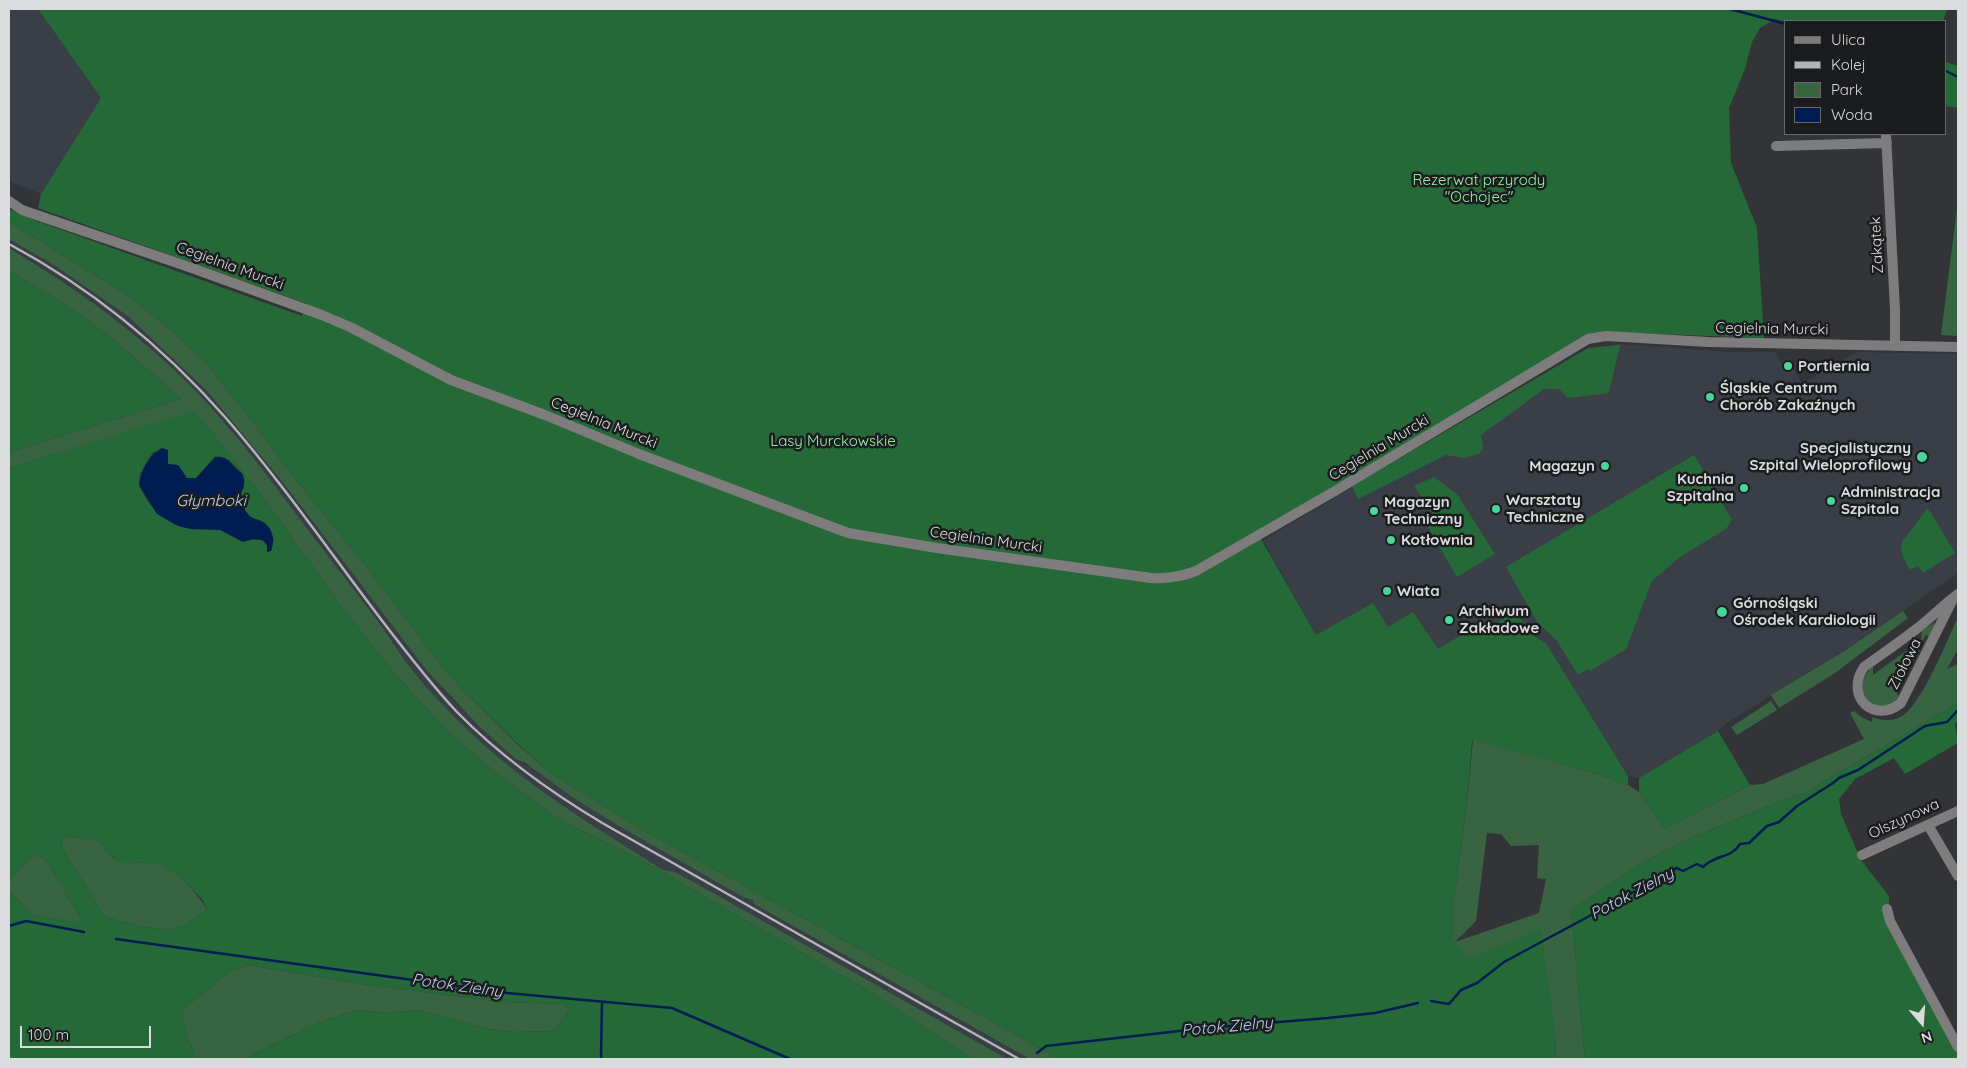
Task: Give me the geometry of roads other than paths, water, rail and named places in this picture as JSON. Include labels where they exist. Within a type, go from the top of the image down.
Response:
[{"type":"street","name":"Zakątek","points":[[1776,146],[1887,138],[1895,301],[1895,346]]},
{"type":"street","name":"Cegielnia Murcki","points":[[9,201],[22,210],[322,315],[352,328],[451,380],[848,533],[937,548],[1151,578],[1168,579],[1196,571],[1335,491],[1588,339],[1606,336],[1708,342],[1958,347]]},
{"type":"street","name":"Ziołowa","points":[[1956,596],[1901,703],[1888,711],[1873,709],[1866,705],[1857,689],[1859,675],[1864,667],[1918,628],[1956,596]]},
{"type":"street","name":"Olszynowa","points":[[1862,855],[1958,811]]},
{"type":"street","points":[[1928,825],[1958,876]]},
{"type":"street","points":[[1887,908],[1890,921],[1958,1047]]},
{"type":"water","name":"Głymboki","points":[[162,448],[168,450],[168,464],[178,465],[187,478],[196,478],[215,457],[223,457],[228,460],[244,477],[244,485],[238,502],[250,516],[263,522],[270,529],[273,537],[271,551],[267,552],[267,545],[263,540],[252,539],[243,542],[220,530],[191,529],[178,526],[157,514],[139,485],[146,464]]},
{"type":"waterway","points":[[1730,9],[1784,23]]},
{"type":"waterway","points":[[1947,72],[1958,77]]},
{"type":"waterway","name":"Potok Zielny","points":[[1431,1001],[1449,1004],[1461,990],[1477,983],[1504,962],[1608,906],[1615,906],[1633,892],[1659,882],[1666,873],[1677,868],[1683,871],[1697,864],[1703,867],[1713,860],[1732,852],[1740,844],[1749,843],[1767,826],[1779,822],[1797,806],[1839,778],[1858,770],[1925,726],[1947,722],[1958,710]]},
{"type":"waterway","name":"Potok Zielny","points":[[9,926],[26,921],[84,932]]},
{"type":"waterway","name":"Potok Zielny","points":[[116,939],[507,993],[672,1008],[790,1059]]},
{"type":"waterway","points":[[601,1059],[602,1002]]},
{"type":"waterway","name":"Potok Zielny","points":[[1037,1053],[1046,1046],[1206,1028],[1375,1013],[1418,1003]]},
{"type":"railway","points":[[9,244],[69,280],[125,321],[202,392],[264,465],[426,676],[457,712],[509,759],[545,786],[604,824],[1019,1059]]},
{"type":"place","name":"Portiernia","points":[[1788,366]]},
{"type":"place","name":"Śląskie Centrum Chorób Zakaźnych","points":[[1710,397]]},
{"type":"place","name":"Specjalistyczny Szpital Wieloprofilowy","points":[[1922,457]]},
{"type":"place","name":"Magazyn","points":[[1605,466]]},
{"type":"place","name":"Kuchnia Szpitalna","points":[[1744,488]]},
{"type":"place","name":"Administracja Szpitala","points":[[1831,501]]},
{"type":"place","name":"Warsztaty Techniczne","points":[[1496,509]]},
{"type":"place","name":"Magazyn Techniczny","points":[[1374,511]]},
{"type":"place","name":"Kotłownia","points":[[1391,540]]},
{"type":"place","name":"Wiata","points":[[1387,591]]},
{"type":"place","name":"Górnośląski Ośrodek Kardiologii","points":[[1722,612]]},
{"type":"place","name":"Archiwum Zakładowe","points":[[1449,620]]},
{"type":"park label","name":"Rezerwat przyrody \"Ochojec\"","points":[[1479,188]]},
{"type":"park label","name":"Lasy Murckowskie","points":[[833,441]]}]
